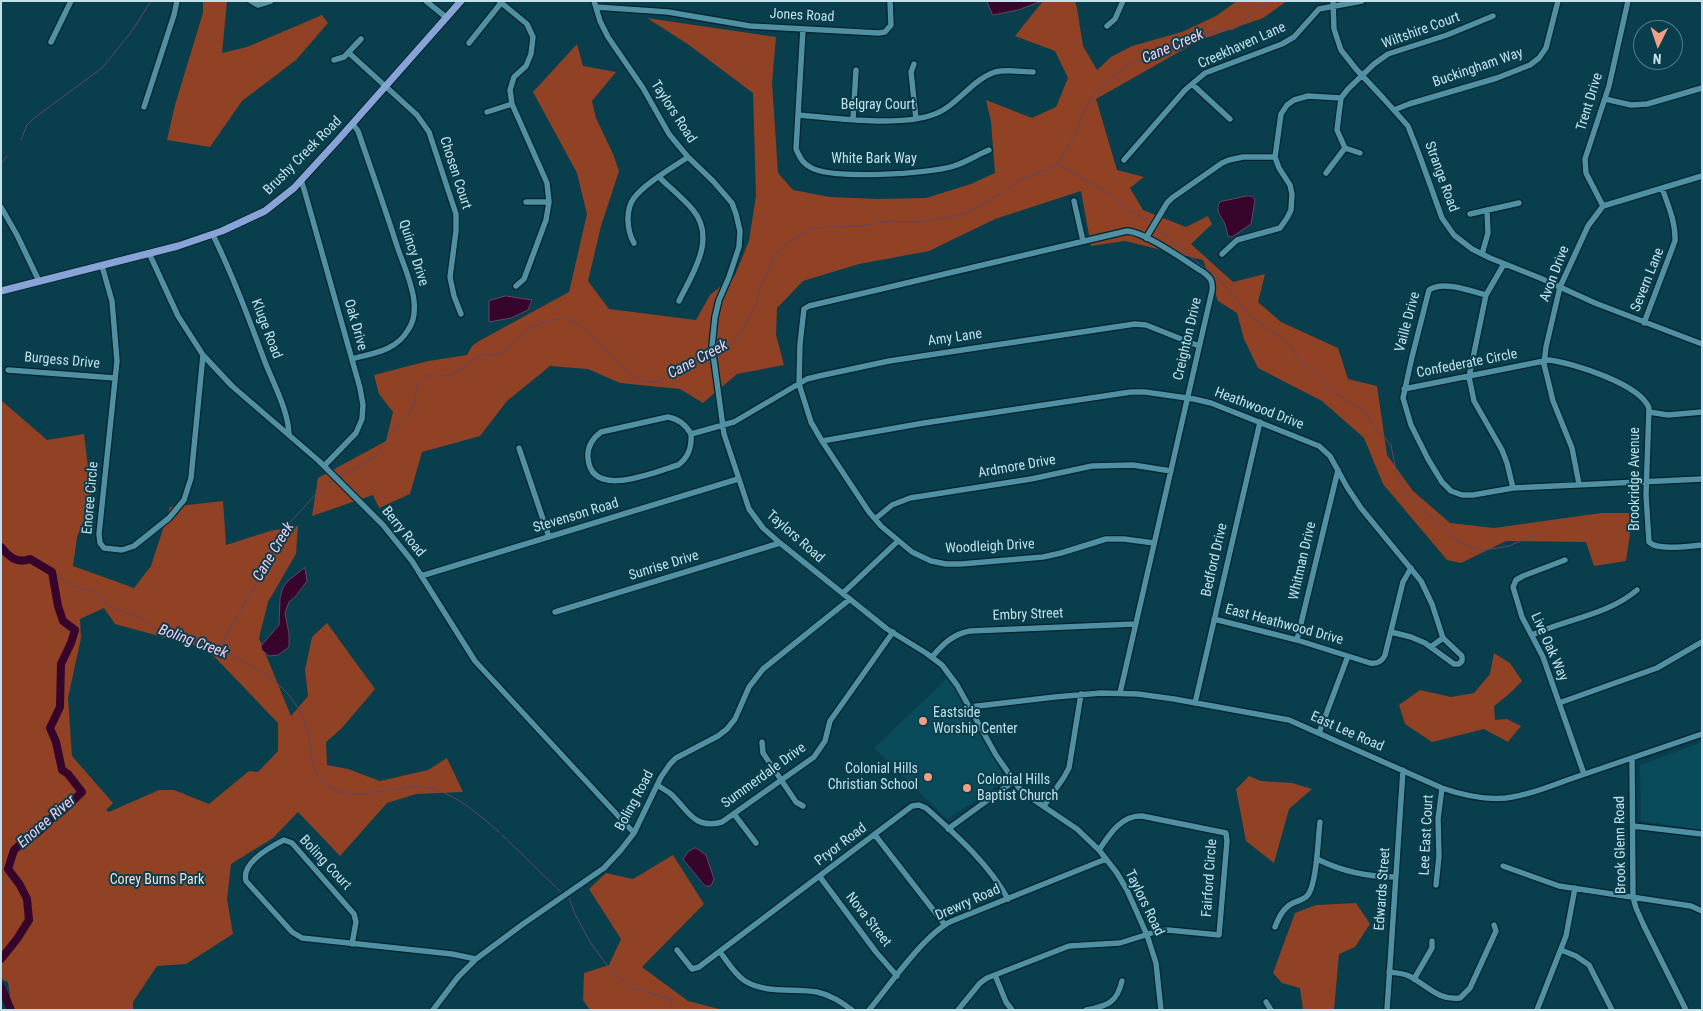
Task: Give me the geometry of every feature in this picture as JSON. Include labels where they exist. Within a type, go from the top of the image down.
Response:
[{"type":"main road","name":"Brushy Creek Road","points":[[1,291],[102,266],[213,235],[237,226],[265,211],[281,199],[353,124],[462,1]]},
{"type":"street","points":[[51,42],[71,1]]},
{"type":"street","points":[[144,107],[177,1]]},
{"type":"street","points":[[251,1],[253,4],[258,5],[269,2]]},
{"type":"street","points":[[426,1],[447,18]]},
{"type":"street","name":"Jones Road","points":[[595,4],[668,12],[750,26],[883,33],[891,25],[890,1]]},
{"type":"street","points":[[1108,26],[1116,17],[1123,1]]},
{"type":"street","points":[[1333,4],[1362,1]]},
{"type":"street","name":"Buckingham Way","points":[[1394,110],[1505,75],[1530,65],[1539,58],[1546,48],[1558,1]]},
{"type":"street","name":"Trent Drive","points":[[1603,206],[1588,176],[1585,164],[1586,153],[1605,99],[1628,1]]},
{"type":"street","points":[[469,42],[500,2],[527,24],[533,37],[531,54],[526,66],[514,76],[510,90],[512,104],[547,183],[549,202],[546,220],[524,278],[516,286]]},
{"type":"street","name":"Taylors Road","points":[[595,4],[600,21],[608,37],[643,88],[669,134],[732,203],[740,230],[739,247],[719,300],[715,317],[712,355],[726,442],[746,502],[753,515],[763,528],[780,543],[893,632],[932,657],[951,675],[996,755],[1014,781],[1026,794],[1077,829],[1099,850],[1127,890],[1147,934],[1156,963],[1161,1010]]},
{"type":"street","name":"Strange Road","points":[[1333,4],[1334,29],[1338,45],[1345,56],[1394,110],[1411,132],[1444,223],[1462,242],[1504,264],[1644,323],[1702,344]]},
{"type":"street","name":"Creekhaven Lane","points":[[1124,160],[1192,84],[1206,73],[1282,44],[1294,37],[1319,9],[1333,4]]},
{"type":"street","name":"Wiltshire Court","points":[[1341,98],[1377,61],[1388,54],[1447,35],[1493,16]]},
{"type":"street","name":"White Bark Way","points":[[803,29],[796,149],[801,160],[811,168],[830,174],[928,172],[954,166],[989,150]]},
{"type":"street","points":[[334,60],[343,58],[361,39]]},
{"type":"street","name":"Chosen Court","points":[[349,53],[417,115],[426,127],[453,203],[457,224],[450,277],[454,296],[461,314]]},
{"type":"street","points":[[914,64],[911,72],[916,118]]},
{"type":"street","points":[[853,119],[856,70]]},
{"type":"street","name":"Belgray Court","points":[[798,115],[890,120],[931,116],[942,112],[982,80],[996,72],[1033,72]]},
{"type":"street","points":[[1192,84],[1230,119]]},
{"type":"street","points":[[1605,99],[1639,105],[1702,88]]},
{"type":"street","points":[[1222,254],[1237,240],[1280,228],[1291,210],[1292,194],[1290,185],[1279,168],[1276,157],[1281,114],[1290,102],[1308,96],[1341,98],[1337,130],[1345,148],[1360,153]]},
{"type":"street","points":[[488,112],[512,104]]},
{"type":"street","name":"Quincy Drive","points":[[352,359],[384,351],[401,340],[412,322],[414,305],[412,291],[388,218],[358,131],[353,124]]},
{"type":"street","points":[[1326,173],[1345,148]]},
{"type":"street","points":[[634,243],[630,235],[628,210],[632,199],[640,191],[688,157]]},
{"type":"street","points":[[1146,238],[1172,198],[1222,163],[1236,158],[1276,157]]},
{"type":"street","points":[[1603,206],[1702,176]]},
{"type":"street","points":[[659,177],[694,210],[700,221],[702,232],[703,244],[700,255],[679,301]]},
{"type":"street","name":"Oak Drive","points":[[300,180],[362,398],[362,419],[353,437],[324,466]]},
{"type":"street","name":"Severn Lane","points":[[1644,323],[1675,242],[1672,215],[1662,188]]},
{"type":"street","points":[[1074,201],[1083,241]]},
{"type":"street","points":[[526,202],[549,202]]},
{"type":"street","points":[[1470,214],[1519,203]]},
{"type":"street","name":"Avon Drive","points":[[1579,484],[1572,448],[1553,401],[1544,360],[1560,287],[1588,226],[1603,206]]},
{"type":"street","points":[[1,207],[39,281]]},
{"type":"street","points":[[1482,254],[1488,233],[1488,210]]},
{"type":"street","name":"Creighton Drive","points":[[799,384],[803,312],[807,306],[1127,231],[1146,238],[1203,272],[1211,279],[1212,292],[1120,693]]},
{"type":"street","name":"Kluge Road","points":[[213,235],[227,264],[276,389],[288,424],[289,434]]},
{"type":"street","name":"Berry Road","points":[[149,253],[178,316],[203,355],[232,386],[334,474],[392,535],[421,576],[468,652],[634,833]]},
{"type":"street","points":[[1504,264],[1486,295],[1469,377],[1474,401],[1508,463],[1514,488]]},
{"type":"street","name":"Enoree Circle","points":[[102,266],[112,301],[117,360],[99,539],[100,545],[104,548],[122,550],[134,546],[177,509],[186,496],[191,478],[203,355]]},
{"type":"street","name":"Vaille Drive","points":[[1404,390],[1429,290],[1434,287],[1447,286],[1486,295]]},
{"type":"street","name":"Amy Lane","points":[[691,434],[734,422],[799,384],[819,376],[889,360],[1135,324],[1146,325],[1199,346]]},
{"type":"street","name":"Confederate Circle","points":[[1649,412],[1645,401],[1629,388],[1572,364],[1544,360],[1404,390],[1404,403],[1411,425],[1428,459],[1447,488],[1456,494],[1469,496],[1514,488],[1702,479]]},
{"type":"street","name":"Burgess Drive","points":[[8,370],[115,378]]},
{"type":"street","name":"Woodleigh Drive","points":[[799,384],[808,413],[822,441],[875,519],[898,541],[912,552],[924,558],[938,563],[954,564],[1043,557],[1106,539],[1124,539],[1154,544]]},
{"type":"street","name":"Heathwood Drive","points":[[822,441],[924,422],[1131,392],[1187,398],[1221,406],[1322,448],[1330,456],[1347,487],[1370,520],[1423,583],[1443,638]]},
{"type":"street","points":[[1649,412],[1668,415],[1702,412]]},
{"type":"street","name":"Brookridge Avenue","points":[[1649,412],[1646,481],[1648,537],[1652,545],[1659,547],[1702,545]]},
{"type":"street","points":[[661,417],[675,418],[691,434],[688,454],[678,465],[619,482],[611,482],[594,474],[588,458],[589,446],[596,435],[661,417]]},
{"type":"street","name":"Bedford Drive","points":[[1195,703],[1260,422]]},
{"type":"street","points":[[519,448],[549,537]]},
{"type":"street","name":"Ardmore Drive","points":[[875,519],[892,505],[910,498],[1031,479],[1083,467],[1133,465],[1171,471]]},
{"type":"street","name":"Whitman Drive","points":[[1297,640],[1338,470]]},
{"type":"street","name":"Stevenson Road","points":[[421,576],[738,479]]},
{"type":"street","points":[[1333,489],[1347,487]]},
{"type":"street","points":[[843,593],[898,541]]},
{"type":"street","name":"Sunrise Drive","points":[[556,612],[780,543]]},
{"type":"street","name":"Live Oak Way","points":[[1565,560],[1516,580],[1513,585],[1513,591],[1522,618],[1543,657],[1584,774]]},
{"type":"street","points":[[1318,732],[1348,656],[1370,663],[1380,662],[1385,655],[1403,582],[1411,568]]},
{"type":"street","points":[[1532,635],[1611,606],[1626,599],[1637,590]]},
{"type":"street","name":"Boling Road","points":[[433,1010],[458,977],[476,959],[523,924],[600,873],[634,833],[667,768],[673,761],[718,736],[732,724],[749,687],[768,664],[850,599]]},
{"type":"street","name":"East Heathwood Drive","points":[[1214,619],[1297,640],[1348,656]]},
{"type":"street","name":"Embry Street","points":[[932,657],[951,638],[970,631],[1135,624]]},
{"type":"street","name":"Summerdale Drive","points":[[658,786],[670,793],[693,818],[702,824],[713,825],[722,822],[814,757],[825,741],[830,721],[893,632]]},
{"type":"street","points":[[1391,632],[1411,637],[1432,646],[1452,663],[1461,663],[1462,656],[1443,638],[1432,646]]},
{"type":"street","points":[[1559,703],[1657,668],[1702,642]]},
{"type":"street","name":"East Lee Road","points":[[969,707],[1081,694],[1120,693],[1155,696],[1282,718],[1318,732],[1442,788],[1474,796],[1505,798],[1529,793],[1702,734]]},
{"type":"street","points":[[1044,806],[1069,768],[1081,694]]},
{"type":"street","points":[[762,742],[763,753],[796,802],[803,806]]},
{"type":"street","name":"Brook Glenn Road","points":[[1632,758],[1633,897],[1644,926],[1686,1010]]},
{"type":"street","name":"Edwards Street","points":[[1386,1010],[1403,770]]},
{"type":"street","points":[[948,829],[1014,781]]},
{"type":"street","name":"Lee East Court","points":[[1436,885],[1439,856],[1438,819],[1442,788]]},
{"type":"street","name":"Pryor Road","points":[[677,950],[691,968],[699,967],[912,806],[917,805],[926,808],[989,869],[1008,899]]},
{"type":"street","points":[[734,814],[756,842]]},
{"type":"street","name":"Fairford Circle","points":[[1099,850],[1116,827],[1134,817],[1142,816],[1226,833],[1227,841],[1219,935],[1168,930],[1147,934]]},
{"type":"street","points":[[1275,927],[1280,915],[1290,905],[1306,897],[1309,893],[1317,859],[1320,822]]},
{"type":"street","points":[[1633,826],[1702,834]]},
{"type":"street","points":[[875,835],[945,924]]},
{"type":"street","name":"Boling Court","points":[[352,944],[356,922],[354,914],[292,843],[284,840],[274,845],[248,866],[244,874],[246,881],[294,934],[306,939],[352,944],[452,954],[476,959]]},
{"type":"street","name":"Drewry Road","points":[[869,1010],[923,944],[945,924],[1106,859]]},
{"type":"street","points":[[1317,859],[1351,872],[1396,877]]},
{"type":"street","points":[[1503,866],[1551,883],[1691,906],[1702,911]]},
{"type":"street","name":"Nova Street","points":[[820,877],[876,952],[897,976]]},
{"type":"street","points":[[1537,1010],[1561,950],[1568,927],[1575,888]]},
{"type":"street","points":[[1390,972],[1403,974],[1414,979],[1447,999],[1460,998],[1470,988],[1496,932],[1494,925]]},
{"type":"street","points":[[958,1010],[980,983],[996,975],[1069,946],[1120,943],[1147,934]]},
{"type":"street","points":[[1414,979],[1432,948],[1432,941]]},
{"type":"street","points":[[1561,950],[1576,956],[1589,965],[1612,1010]]},
{"type":"street","points":[[720,952],[736,974],[749,983],[769,988],[824,994],[852,1010]]},
{"type":"street","points":[[996,975],[1006,1002],[1012,1010]]},
{"type":"street","points":[[1086,1010],[1103,1006],[1112,1001],[1118,994],[1122,981]]},
{"type":"street","points":[[1266,1002],[1271,1010]]},
{"type":"shaded area","points":[[987,1],[1042,1],[1018,10],[993,15]]},
{"type":"shaded area","points":[[1252,196],[1255,200],[1251,224],[1232,237],[1228,236],[1218,208],[1220,202]]},
{"type":"shaded area","points":[[506,296],[532,300],[528,310],[511,318],[489,322],[489,301]]},
{"type":"shaded area","points":[[305,568],[307,581],[289,602],[285,613],[289,634],[289,647],[278,655],[269,656],[262,650],[261,646],[279,625],[280,598],[283,587]]},
{"type":"shaded area","points":[[951,675],[1006,781],[947,819],[874,748]]},
{"type":"shaded area","points":[[1702,742],[1702,830],[1641,821],[1640,765]]},
{"type":"shaded area","points":[[696,848],[706,855],[714,879],[711,886],[705,886],[683,859],[689,851]]},
{"type":"green space","points":[[203,1],[227,1],[222,53],[247,47],[322,15],[328,23],[296,60],[242,101],[210,147],[167,140],[175,105],[203,13]]},
{"type":"green space","points":[[1043,1],[1075,1],[1083,46],[1097,70],[1111,57],[1132,46],[1182,32],[1216,16],[1237,1],[1287,1],[1263,18],[1200,40],[1096,99],[1117,170],[1144,177],[1130,188],[1143,210],[1186,227],[1208,216],[1212,224],[1191,244],[1233,282],[1265,274],[1258,302],[1281,322],[1338,348],[1348,379],[1377,386],[1387,455],[1413,491],[1450,523],[1494,528],[1601,513],[1633,513],[1626,561],[1594,566],[1586,542],[1506,541],[1461,563],[1447,560],[1383,484],[1364,438],[1322,401],[1258,368],[1244,339],[1237,313],[1218,301],[1203,260],[1125,241],[1091,246],[1081,191],[995,219],[929,251],[859,264],[803,281],[777,308],[776,335],[784,365],[737,374],[703,403],[680,389],[620,383],[588,369],[550,366],[507,401],[480,436],[422,452],[410,494],[379,508],[373,495],[312,516],[318,478],[386,441],[393,412],[379,394],[374,375],[428,361],[467,355],[472,346],[479,341],[569,292],[587,214],[577,173],[533,92],[577,44],[583,66],[616,72],[592,101],[596,118],[619,171],[601,226],[588,281],[609,309],[696,320],[710,295],[735,275],[749,241],[756,196],[753,93],[689,45],[647,18],[776,37],[772,83],[778,173],[793,190],[830,197],[926,198],[971,184],[995,173],[991,122],[986,100],[1032,118],[1056,107],[1068,78],[1055,51],[1015,36]]},
{"type":"green space","name":"Corey Burns Park","points":[[1,400],[47,440],[84,434],[92,501],[77,537],[73,566],[134,588],[151,566],[170,507],[223,501],[226,545],[270,531],[298,526],[296,554],[268,602],[259,638],[291,716],[308,696],[305,670],[312,637],[327,623],[375,689],[341,729],[326,742],[327,765],[348,769],[380,781],[428,770],[447,758],[463,792],[416,794],[387,803],[340,856],[298,812],[273,838],[231,864],[227,899],[233,934],[186,964],[157,966],[133,1002],[133,1010],[12,1010],[8,982],[3,980],[1,975]],"holes":[[[104,608],[115,624],[207,649],[278,723],[278,751],[258,772],[249,771],[209,804],[174,790],[159,790],[109,812],[106,810],[113,803],[72,756],[68,698],[81,638],[80,619]]]},
{"type":"green space","points":[[1494,653],[1510,663],[1522,681],[1494,706],[1495,720],[1507,719],[1521,726],[1508,742],[1484,729],[1432,742],[1405,724],[1399,705],[1420,690],[1451,697],[1474,693],[1490,674]]},
{"type":"green space","points":[[1249,776],[1261,781],[1292,783],[1312,789],[1289,809],[1274,863],[1246,841],[1236,789]]},
{"type":"green space","points":[[673,855],[704,904],[642,967],[688,1001],[723,1010],[590,1010],[583,1000],[584,973],[609,965],[621,939],[589,889],[606,873],[633,879]]},
{"type":"green space","points":[[1356,903],[1370,924],[1355,947],[1339,954],[1334,1010],[1303,1010],[1300,988],[1282,983],[1273,973],[1295,913],[1316,905]]},
{"type":"waterway","points":[[21,140],[27,125],[34,118],[102,68],[132,31],[151,1]]},
{"type":"waterway","name":"Cane Creek","points":[[715,352],[730,346],[743,329],[757,301],[760,288],[776,253],[787,243],[812,228],[860,226],[889,221],[914,222],[951,217],[969,212],[1005,191],[1020,179],[1047,170],[1057,164],[1075,136],[1080,120],[1094,94],[1129,65],[1154,55],[1168,53],[1181,42],[1197,34],[1234,29],[1259,6],[1270,1]]},
{"type":"waterway","points":[[1,164],[7,156]]},
{"type":"waterway","points":[[1057,164],[1110,194],[1128,211],[1152,221]]},
{"type":"waterway","points":[[1157,228],[1199,264],[1218,276],[1249,315],[1289,344],[1297,357],[1332,391],[1367,413],[1372,423],[1391,445],[1396,471],[1404,491],[1452,537],[1469,547],[1485,550],[1509,546],[1539,535]]},
{"type":"waterway","name":"Cane Creek","points":[[337,478],[378,454],[394,429],[412,409],[418,385],[424,378],[430,375],[453,374],[478,357],[500,353],[526,331],[539,324],[559,319],[574,322],[590,333],[631,374],[650,382],[665,378],[704,355],[711,353]]},
{"type":"waterway","name":"Cane Creek","points":[[219,648],[263,571],[265,562],[291,521],[319,491],[334,480]]},
{"type":"waterway","name":"Enoree River","points":[[1,547],[14,559],[21,561],[30,559],[52,572],[58,606],[63,621],[75,630],[61,664],[60,707],[50,728],[56,742],[62,770],[68,774],[82,792],[61,812],[53,816],[37,833],[31,835],[14,850],[8,869],[20,885],[27,899],[29,920],[1,959]]},
{"type":"waterway","name":"Boling Creek","points":[[52,572],[73,586],[92,591],[107,605],[141,619],[159,632],[189,638],[216,647],[240,659],[273,680],[291,697],[298,708],[308,733],[315,770],[329,787],[351,794],[375,793],[411,787],[433,789],[454,798],[482,817],[499,832]]},
{"type":"waterway","name":"Boling Creek","points":[[502,835],[562,893]]},
{"type":"waterway","points":[[1,884],[13,875]]},
{"type":"waterway","name":"Boling Creek","points":[[569,898],[590,942],[606,964],[630,987],[671,999],[671,1010]]},
{"type":"waterway","name":"Enoree River","points":[[1,987],[11,1010]]},
{"type":"place","name":"Eastside Worship Center","points":[[923,721]]},
{"type":"place","name":"Colonial Hills Christian School","points":[[928,777]]},
{"type":"place","name":"Colonial Hills Baptist Church","points":[[967,788]]}]
